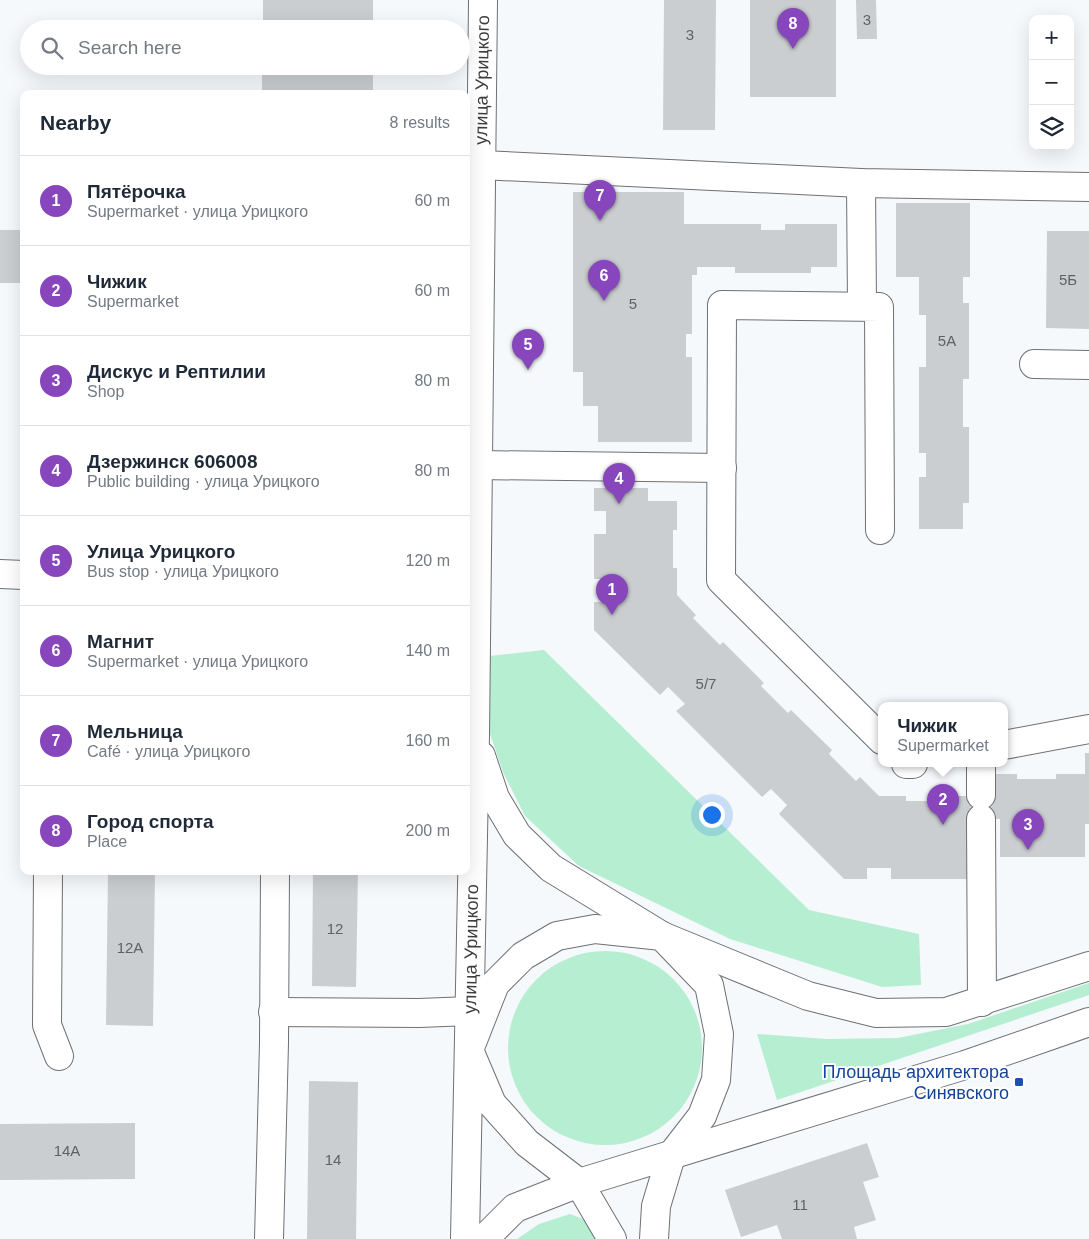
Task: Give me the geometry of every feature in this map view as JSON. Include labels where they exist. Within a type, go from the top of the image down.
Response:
[{"type":"street","name":"улица Урицкого","points":[[465,1239],[475,735],[471,579],[478,465],[483,0]]},
{"type":"street","points":[[481,165],[861,183],[1089,187]]},
{"type":"street","points":[[861,183],[862,306]]},
{"type":"street","points":[[878,736],[721,580],[722,305],[879,306],[880,530]]},
{"type":"street","points":[[1034,364],[1089,365]]},
{"type":"street","points":[[478,465],[722,468]]},
{"type":"street","points":[[0,574],[20,575]]},
{"type":"street","points":[[1008,745],[1089,729]]},
{"type":"street","points":[[475,735],[495,798],[517,834],[551,868],[662,936],[808,996],[876,1013],[946,1012],[982,1002],[1089,966]]},
{"type":"street","points":[[981,767],[982,1002]]},
{"type":"street","points":[[48,875],[47,1025],[59,1056]]},
{"type":"street","points":[[269,1239],[275,875]]},
{"type":"street","points":[[612,1239],[579,1183],[527,1143],[492,1104],[469,1050],[495,984],[523,956],[557,936],[595,928],[662,936],[709,985],[719,1034],[716,1080],[702,1116],[671,1156],[656,1206],[654,1239]]},
{"type":"street","points":[[273,1012],[419,1013],[470,1011]]},
{"type":"street","points":[[484,1239],[515,1208],[579,1183],[965,1065],[1089,1022]]},
{"type":"green space","points":[[544,650],[809,910],[919,934],[921,985],[882,987],[730,939],[579,866],[525,816],[503,772],[489,731],[489,656]]},
{"type":"green space","points":[[595,951],[615,951],[651,962],[674,979],[686,994],[695,1011],[702,1038],[702,1058],[695,1085],[686,1102],[674,1117],[659,1129],[642,1138],[615,1145],[595,1145],[559,1134],[543,1123],[530,1110],[519,1094],[512,1076],[508,1058],[508,1038],[519,1002],[530,986],[543,973],[559,962],[577,955]]},
{"type":"green space","points":[[1089,983],[1089,995],[777,1100],[757,1034],[827,1039],[898,1038],[968,1024]]},
{"type":"green space","points":[[570,1214],[583,1219],[596,1239],[517,1239],[539,1224]]},
{"type":"building","points":[[263,0],[373,0],[373,20],[263,20]]},
{"type":"building","points":[[664,0],[716,0],[715,130],[663,130]]},
{"type":"building","points":[[750,0],[836,0],[836,97],[750,97]]},
{"type":"building","points":[[856,0],[876,0],[877,39],[857,39]]},
{"type":"building","points":[[262,75],[373,75],[373,90],[262,90]]},
{"type":"building","points":[[573,192],[684,192],[684,224],[761,224],[761,230],[785,230],[785,224],[837,224],[837,267],[811,267],[811,273],[735,273],[735,267],[697,267],[697,275],[692,275],[692,334],[686,334],[686,357],[692,357],[692,442],[598,442],[598,406],[583,406],[583,372],[573,372]]},
{"type":"building","points":[[896,203],[970,203],[970,277],[963,277],[963,303],[969,303],[969,379],[963,379],[963,427],[969,427],[969,503],[963,503],[963,529],[919,529],[919,477],[926,477],[926,453],[919,453],[919,367],[926,367],[926,315],[919,315],[919,277],[896,277]]},
{"type":"building","points":[[0,230],[20,230],[20,283],[0,283]]},
{"type":"building","points":[[1047,231],[1089,231],[1089,329],[1046,328]]},
{"type":"building","points":[[594,488],[648,488],[648,501],[677,501],[677,530],[673,530],[673,568],[677,568],[677,595],[696,615],[693,618],[720,645],[723,642],[764,683],[761,686],[788,713],[791,710],[832,750],[829,754],[856,781],[860,777],[879,796],[906,796],[906,801],[944,801],[944,796],[988,796],[988,774],[1017,774],[1017,779],[1056,779],[1056,774],[1085,774],[1085,753],[1089,753],[1089,824],[1085,824],[1085,857],[1000,857],[1000,819],[973,819],[973,841],[967,841],[967,879],[891,879],[891,868],[867,868],[867,879],[844,879],[779,814],[787,805],[771,789],[762,797],[676,711],[685,704],[668,687],[660,695],[594,630],[594,602],[606,602],[606,579],[594,579],[594,534],[606,534],[606,511],[594,511]]},
{"type":"building","points":[[108,875],[155,875],[153,1026],[106,1025]]},
{"type":"building","points":[[313,875],[358,875],[356,987],[312,986]]},
{"type":"building","points":[[309,1081],[358,1082],[356,1239],[307,1239]]},
{"type":"building","points":[[135,1123],[135,1179],[0,1180],[0,1124]]},
{"type":"building","points":[[867,1143],[879,1177],[863,1182],[876,1220],[854,1227],[857,1239],[782,1239],[777,1225],[741,1237],[725,1190]]},
{"type":"place","name":"Город спорта","points":[[793,49]]},
{"type":"place","name":"Мельница","points":[[600,221]]},
{"type":"place","name":"Магнит","points":[[604,301]]},
{"type":"place","name":"Улица Урицкого","points":[[528,370]]},
{"type":"place","name":"Дзержинск 606008","points":[[619,504]]},
{"type":"place","name":"Пятёрочка","points":[[612,615]]},
{"type":"place","name":"Чижик","points":[[943,825]]},
{"type":"place","name":"Дискус и Рептилии","points":[[1028,850]]},
{"type":"place","name":"Площадь архитектора Синявского","points":[[1019,1082]]}]
